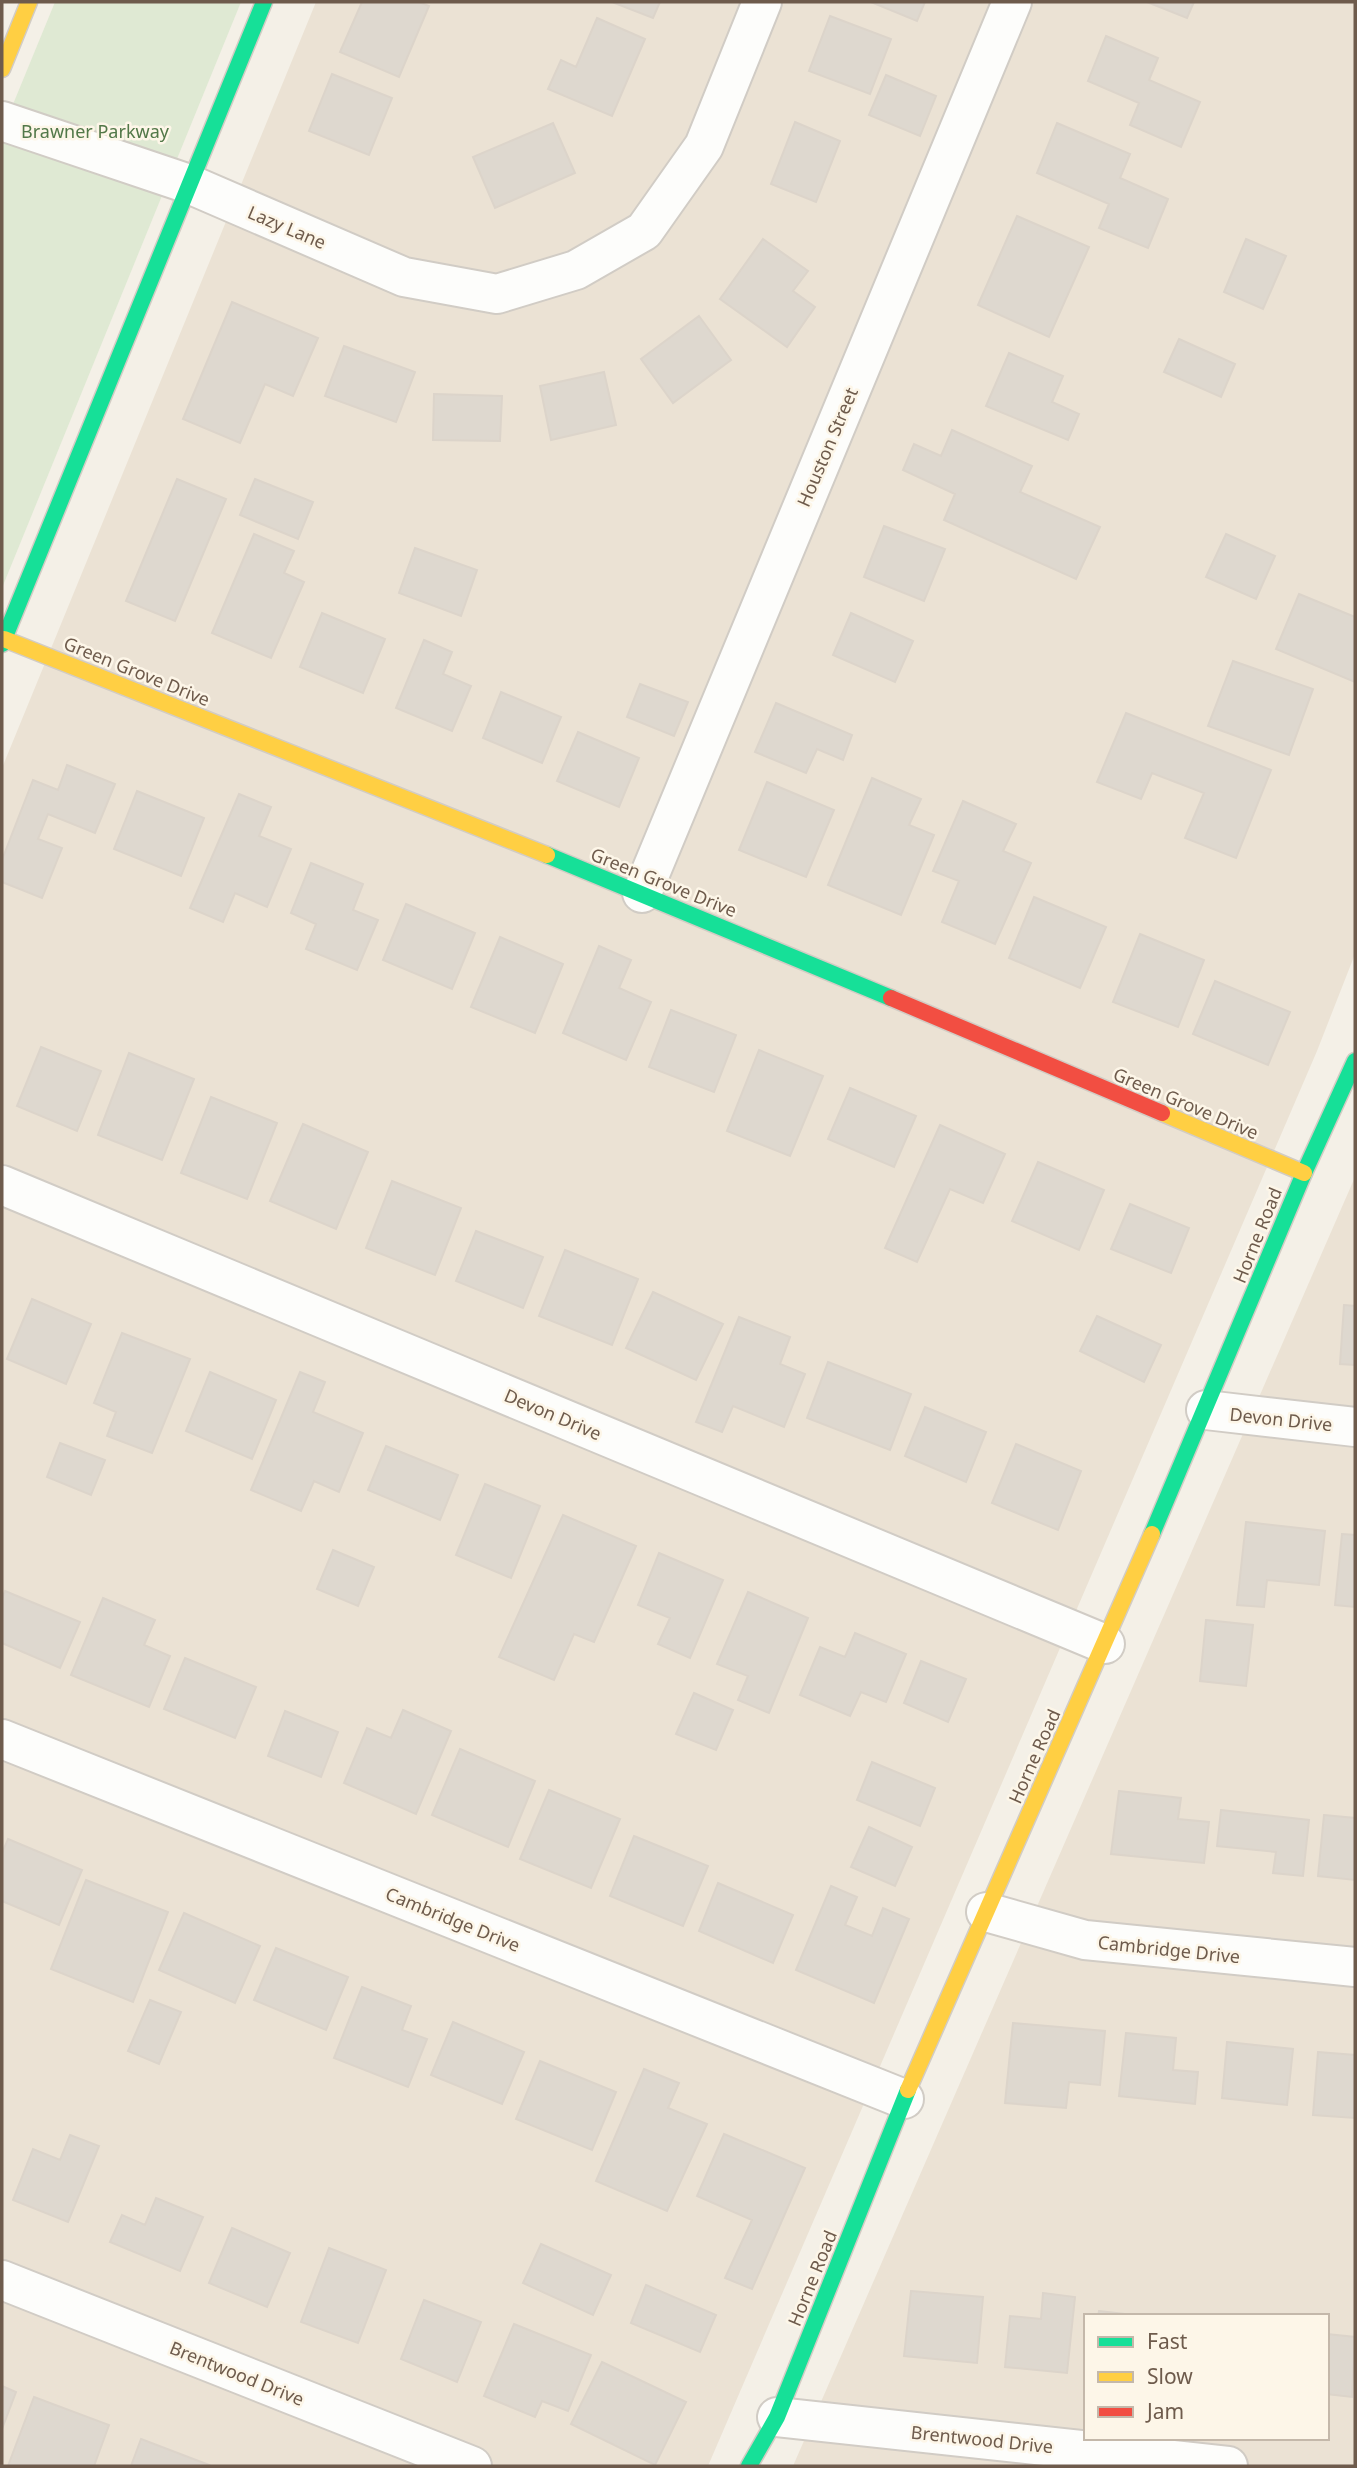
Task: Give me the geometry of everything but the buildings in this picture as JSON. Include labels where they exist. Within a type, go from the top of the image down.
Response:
[{"type":"street","points":[[2,69],[29,2]]},
{"type":"street","points":[[3,641],[264,2]]},
{"type":"street","name":"Lazy Lane","points":[[2,121],[189,184],[404,277],[497,294],[576,270],[644,231],[704,146],[762,2]]},
{"type":"street","name":"Houston Street","points":[[642,892],[1012,2]]},
{"type":"street","name":"Green Grove Drive","points":[[3,641],[642,892],[1304,1173]]},
{"type":"street","name":"Horne Road","points":[[749,2466],[777,2417],[904,2099],[1105,1644],[1304,1173],[1355,1060]]},
{"type":"street","name":"Devon Drive","points":[[2,1185],[1105,1644]]},
{"type":"street","name":"Devon Drive","points":[[1206,1410],[1355,1427]]},
{"type":"street","name":"Cambridge Drive","points":[[2,1739],[904,2099]]},
{"type":"street","name":"Cambridge Drive","points":[[986,1912],[1084,1940],[1355,1967]]},
{"type":"street","name":"Brentwood Drive","points":[[2,2280],[472,2466]]},
{"type":"street","name":"Brentwood Drive","points":[[777,2417],[1228,2466]]},
{"type":"shaded area","points":[[316,2],[1355,2],[1355,954],[1317,1051],[708,2466],[2,2466],[2,768]]},
{"type":"shaded area","points":[[1355,1177],[1355,2466],[793,2466]]},
{"type":"green space","name":"Brawner Parkway","points":[[55,2],[241,2],[2,588],[2,131]]},
{"type":"traffic: fast","points":[[2,644],[264,2]]},
{"type":"traffic: fast","points":[[547,855],[891,998]]},
{"type":"traffic: fast","points":[[1152,1534],[1304,1173],[1355,1061]]},
{"type":"traffic: fast","points":[[749,2466],[777,2417],[908,2090]]},
{"type":"traffic: slow","points":[[2,69],[29,2]]},
{"type":"traffic: slow","points":[[4,639],[547,855]]},
{"type":"traffic: slow","points":[[1162,1113],[1304,1173]]},
{"type":"traffic: slow","points":[[908,2090],[1152,1534]]},
{"type":"traffic: jam","points":[[891,998],[1162,1113]]}]
